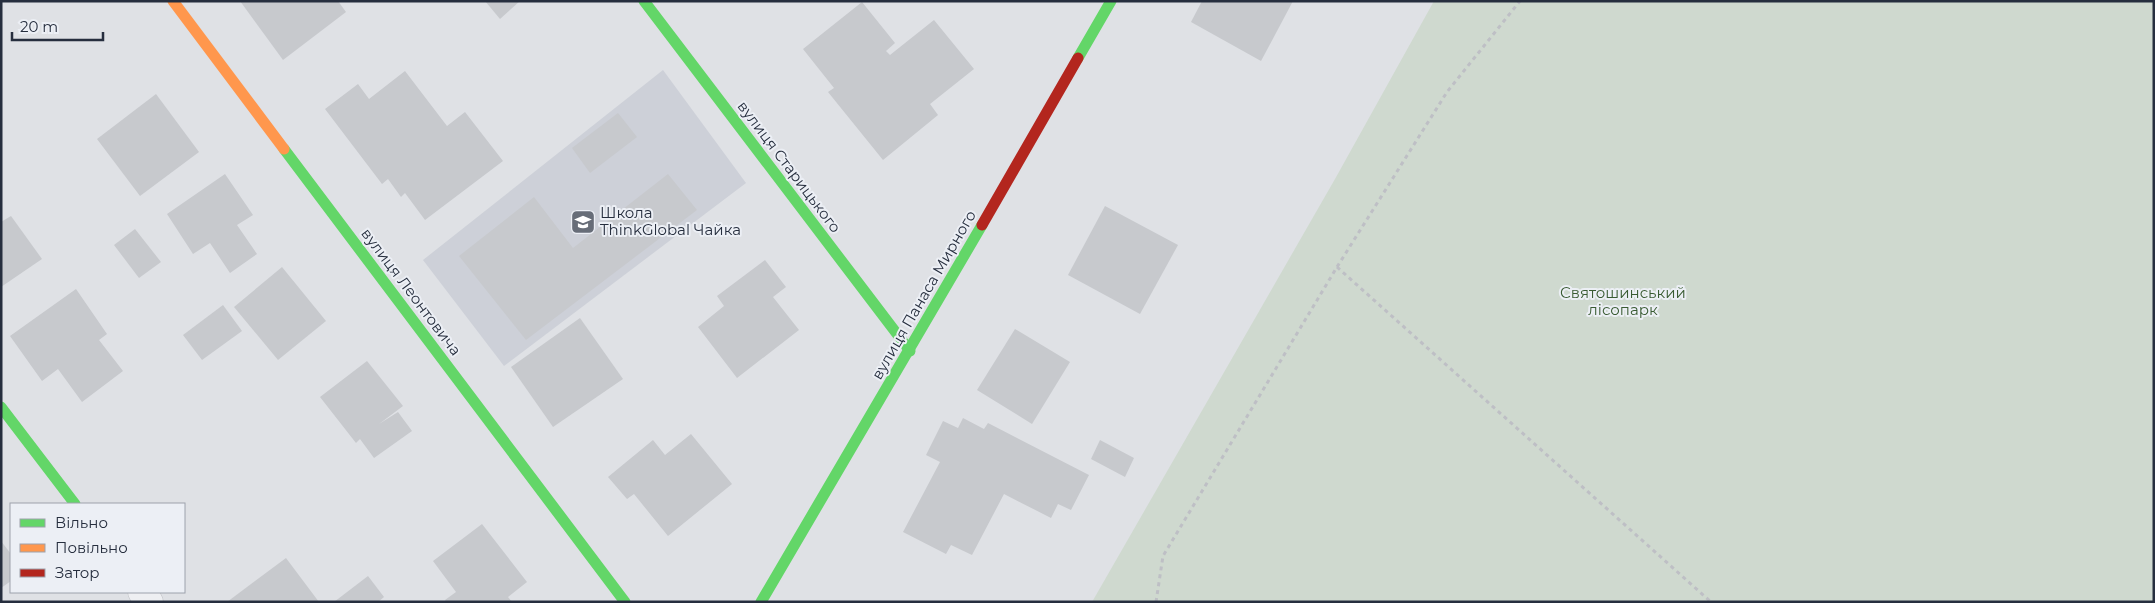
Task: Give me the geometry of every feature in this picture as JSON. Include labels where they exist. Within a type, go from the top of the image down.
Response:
[{"type":"street","name":"вулиця Леонтовича","points":[[173,1],[625,602]]},
{"type":"street","name":"вулиця Старицького","points":[[644,1],[910,351]]},
{"type":"street","name":"вулиця Панаса Мирного","points":[[761,602],[910,351],[1111,1]]},
{"type":"street","points":[[1,407],[74,503]]},
{"type":"path","points":[[1156,602],[1163,556],[1337,267],[1447,92],[1520,1]]},
{"type":"path","points":[[1337,267],[1711,602]]},
{"type":"shaded area","name":"Школа ThinkGlobal Чайка","points":[[663,70],[746,183],[504,366],[423,260]]},
{"type":"green space","name":"Святошинський лісопарк","points":[[1434,1],[2154,1],[2154,602],[1092,602],[1335,179]]},
{"type":"building","points":[[240,1],[338,1],[346,12],[283,60]]},
{"type":"building","points":[[485,1],[520,1],[500,19]]},
{"type":"building","points":[[1202,1],[1293,1],[1261,61],[1191,22]]},
{"type":"building","points":[[862,2],[895,43],[886,51],[890,55],[934,20],[974,69],[930,104],[938,115],[883,160],[828,92],[834,88],[803,49]]},
{"type":"building","points":[[405,71],[447,126],[465,112],[503,161],[425,220],[405,193],[401,197],[388,179],[382,184],[325,109],[358,84],[369,99]]},
{"type":"building","points":[[156,94],[199,152],[140,196],[97,139]]},
{"type":"building","points":[[618,113],[637,137],[590,173],[572,148]]},
{"type":"building","points":[[225,174],[253,215],[237,225],[257,254],[230,273],[210,243],[193,254],[167,214]]},
{"type":"building","points":[[668,174],[697,210],[526,340],[459,256],[534,197],[573,248]]},
{"type":"building","points":[[1105,206],[1178,245],[1140,314],[1068,275]]},
{"type":"building","points":[[11,216],[42,259],[1,287],[1,222]]},
{"type":"building","points":[[135,229],[161,262],[139,278],[114,245]]},
{"type":"building","points":[[765,260],[786,287],[773,297],[799,330],[737,378],[698,327],[724,306],[717,296]]},
{"type":"building","points":[[282,267],[326,321],[278,360],[234,307]]},
{"type":"building","points":[[76,289],[107,334],[99,340],[123,371],[82,402],[58,369],[42,381],[10,336]]},
{"type":"building","points":[[223,305],[242,331],[202,360],[183,335]]},
{"type":"building","points":[[580,318],[623,379],[553,427],[511,367]]},
{"type":"building","points":[[1015,329],[1070,362],[1032,424],[977,390]]},
{"type":"building","points":[[367,361],[403,406],[379,424],[398,412],[412,431],[374,458],[360,439],[356,443],[320,397]]},
{"type":"building","points":[[963,418],[984,429],[988,423],[1089,475],[1071,510],[1058,504],[1051,518],[1004,494],[972,555],[951,545],[946,554],[903,532],[940,462],[926,455],[943,421],[958,428]]},
{"type":"building","points":[[691,434],[732,484],[668,536],[634,494],[627,499],[608,477],[653,440],[665,455]]},
{"type":"building","points":[[1100,440],[1134,458],[1125,477],[1091,459]]},
{"type":"building","points":[[482,524],[527,582],[508,597],[512,602],[446,602],[445,600],[456,592],[433,561]]},
{"type":"building","points":[[1,541],[10,553],[10,582],[1,588]]},
{"type":"building","points":[[286,558],[319,602],[227,602]]},
{"type":"building","points":[[368,576],[384,597],[378,602],[334,602]]},
{"type":"traffic: fast","points":[[644,1],[910,351]]},
{"type":"traffic: fast","points":[[1078,58],[1111,1]]},
{"type":"traffic: fast","points":[[284,149],[625,602]]},
{"type":"traffic: fast","points":[[761,602],[982,225]]},
{"type":"traffic: fast","points":[[1,407],[74,503]]},
{"type":"traffic: slow","points":[[173,1],[284,149]]},
{"type":"traffic: jam","points":[[982,225],[1078,58]]},
{"type":"place","name":"Школа ThinkGlobal Чайка","points":[[583,222]]}]
